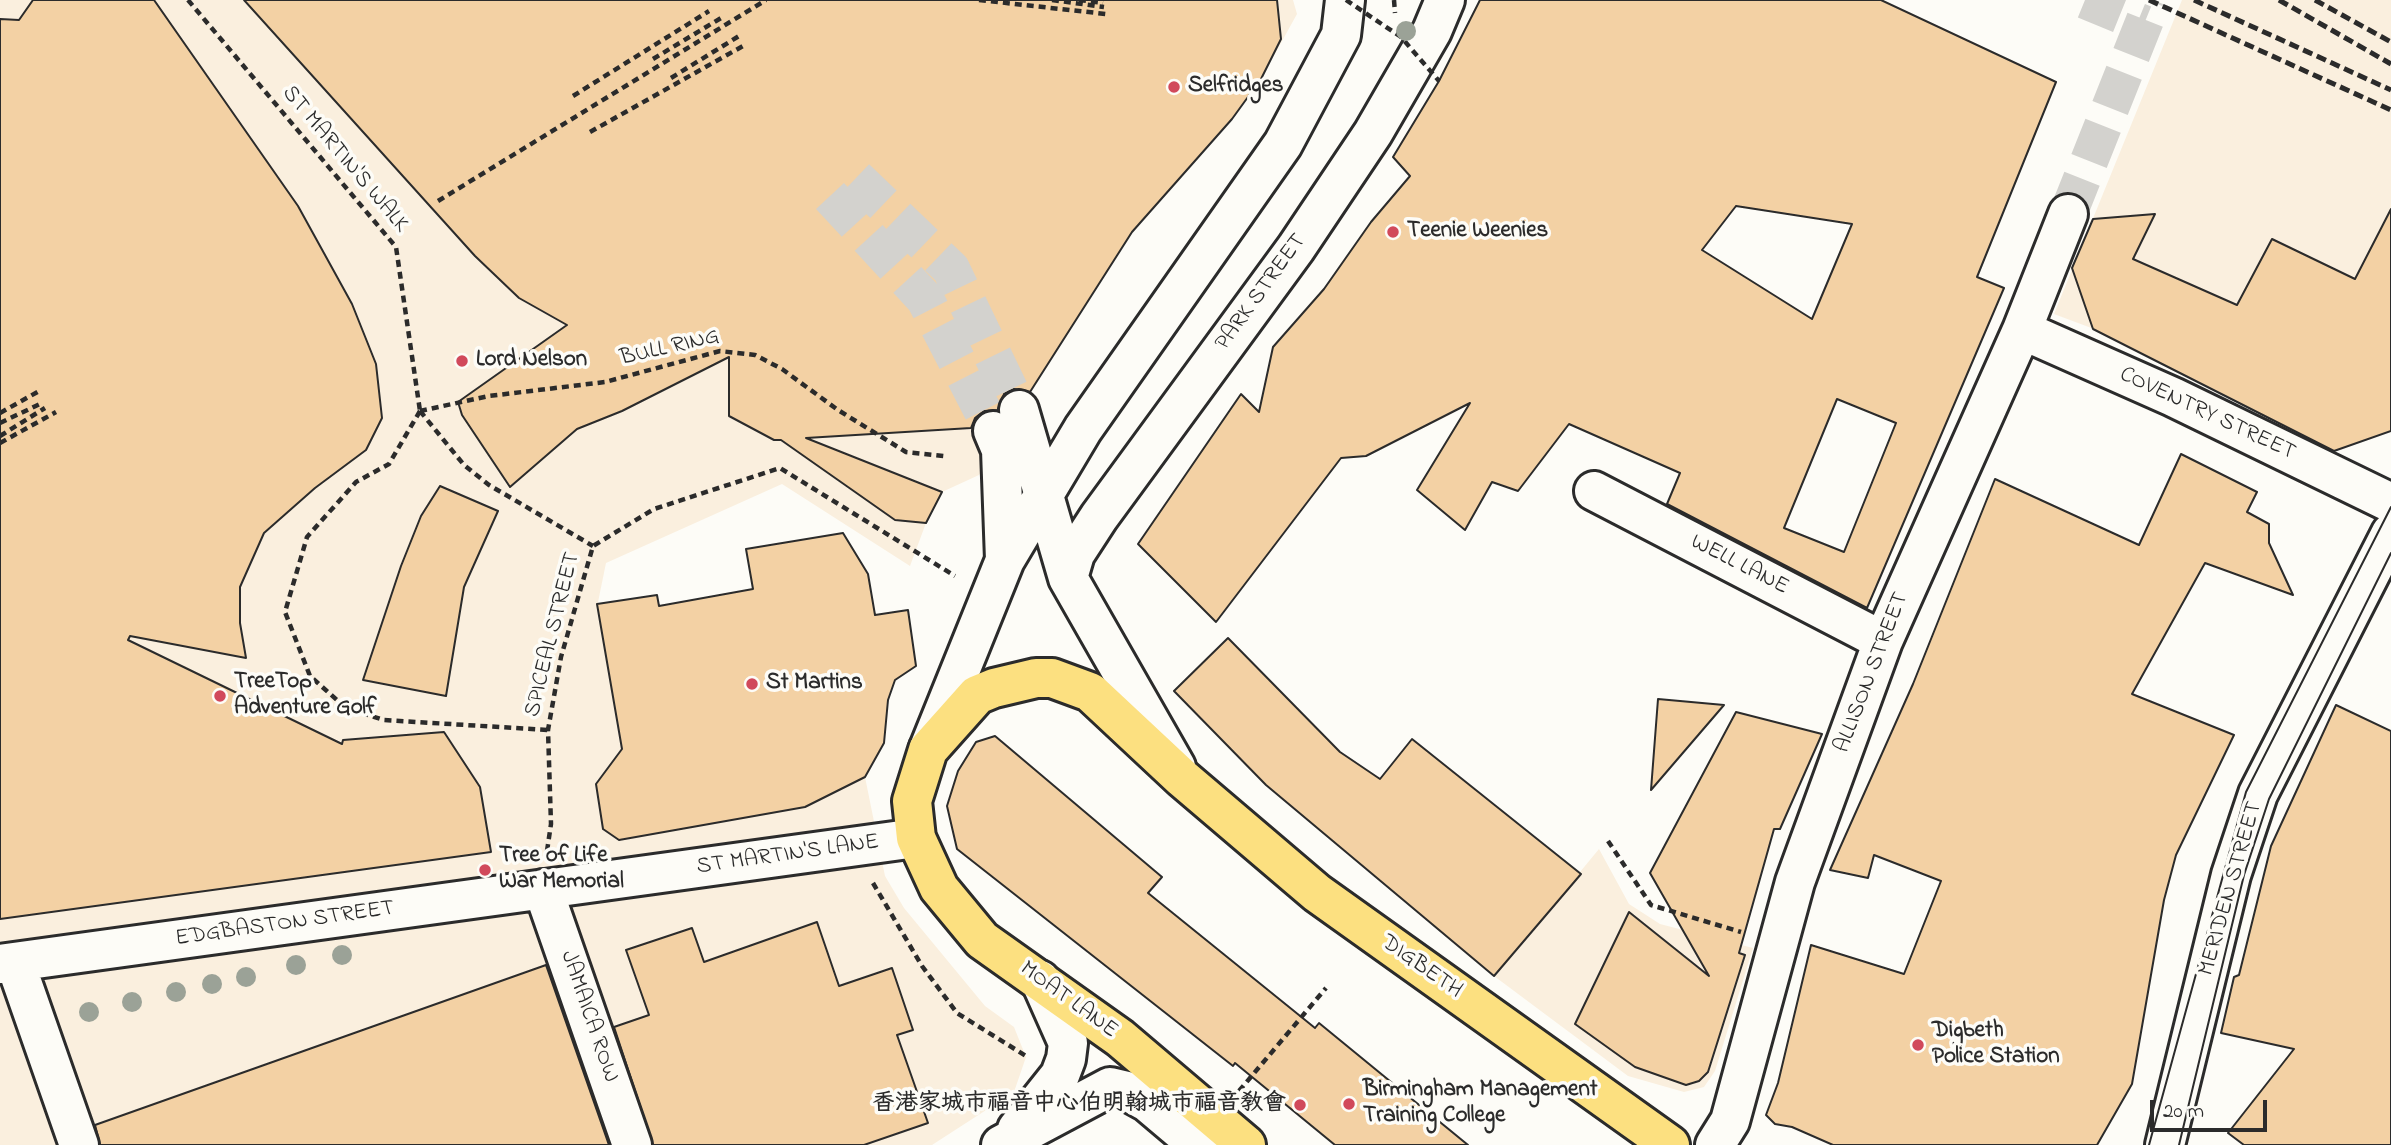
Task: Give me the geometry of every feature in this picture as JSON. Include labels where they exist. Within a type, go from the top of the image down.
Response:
[{"type":"main road","points":[[916,838],[912,801],[928,750],[977,695],[1036,678],[1052,678],[1090,692],[1182,778]]},
{"type":"main road","name":"DIGBETH","points":[[1182,778],[1317,893],[1670,1145]]},
{"type":"main road","name":"MOAT LANE","points":[[916,838],[939,887],[982,940],[1121,1038],[1246,1145]]},
{"type":"street","points":[[928,750],[1005,560],[1083,429],[1283,144],[1340,35],[1345,0]]},
{"type":"street","name":"PARK STREET","points":[[1068,578],[1075,554],[1099,517],[1296,248],[1451,14]]},
{"type":"street","name":"ALLISON STREET","points":[[1716,1145],[1730,1121],[1795,882],[1883,641],[2022,330],[2068,214]]},
{"type":"street","name":"COVENTRY STREET","points":[[2022,330],[2173,397],[2391,502]]},
{"type":"street","points":[[1005,560],[1001,450],[1006,421],[1044,492],[1068,578],[1182,778]]},
{"type":"street","name":"WELL LANE","points":[[1594,491],[1883,641]]},
{"type":"street","name":"MERIDEN STREET","points":[[2165,1145],[2231,875],[2258,794],[2391,533]]},
{"type":"street","name":"ST MARTIN'S LANE","points":[[556,888],[916,838]]},
{"type":"street","name":"EDGBASTON STREET","points":[[7,963],[556,888]]},
{"type":"street","name":"JAMAICA ROW","points":[[556,888],[632,1145]]},
{"type":"street","points":[[7,963],[79,1145]]},
{"type":"street","points":[[1005,1142],[1060,1075],[1066,1059],[1068,1043],[1040,980]]},
{"type":"street","points":[[1005,1142],[1110,1087],[1127,1091],[1147,1102],[1198,1145]]},
{"type":"path","name":"ST MARTIN'S WALK","points":[[188,0],[396,247],[420,411]]},
{"type":"path","points":[[438,201],[766,0]]},
{"type":"path","points":[[979,0],[1107,14]]},
{"type":"path","points":[[1052,0],[1104,5],[1079,0]]},
{"type":"path","points":[[1345,0],[1401,37],[1439,81]]},
{"type":"path","points":[[573,96],[709,11]]},
{"type":"path","points":[[653,59],[721,18]]},
{"type":"path","points":[[671,78],[739,36]]},
{"type":"path","points":[[590,132],[743,46]]},
{"type":"path","name":"BULL RING","points":[[420,411],[489,396],[605,382],[720,351],[755,355],[773,364],[906,452],[944,456]]},
{"type":"path","points":[[0,413],[41,390]]},
{"type":"path","points":[[0,423],[44,406],[0,436]]},
{"type":"path","points":[[548,730],[384,720],[346,708],[310,676],[285,612],[307,537],[356,482],[389,464],[420,411],[464,465],[489,485],[593,546]]},
{"type":"path","points":[[0,443],[56,412]]},
{"type":"path","name":"SPICEAL STREET","points":[[556,888],[548,730],[561,657],[593,546],[654,509],[780,468],[956,574]]},
{"type":"path","points":[[1608,841],[1651,905],[1780,944]]},
{"type":"path","points":[[1239,1091],[1326,988]]},
{"type":"shaded area","points":[[0,0],[1293,0],[1297,14],[1261,79],[1232,119],[1132,232],[1026,398],[1008,448],[979,475],[942,492],[926,523],[910,566],[782,484],[606,563],[597,607],[621,744],[682,826],[805,807],[865,777],[885,876],[904,908],[985,1006],[1014,1027],[1026,1057],[1014,1092],[932,1145],[0,1145]]},
{"type":"shaded area","points":[[2182,0],[2391,0],[2391,431],[2340,443],[2335,451],[2094,329],[2054,314]]},
{"type":"shaded area","points":[[1599,849],[1629,904],[1660,924],[1753,948],[1715,1071],[1704,1087],[1684,1092],[1628,1076],[1494,976]]},
{"type":"building","points":[[33,0],[154,0],[298,206],[352,304],[376,364],[382,418],[366,450],[315,488],[264,533],[240,587],[240,623],[246,658],[130,636],[128,640],[342,744],[343,740],[444,732],[480,787],[491,852],[0,919],[0,19],[19,20]]},
{"type":"building","points":[[244,0],[1277,0],[1281,39],[1261,79],[1232,119],[1132,232],[1030,392],[1014,389],[1004,394],[998,410],[984,411],[975,418],[971,428],[806,438],[942,492],[926,523],[895,520],[781,440],[774,440],[729,416],[729,357],[622,411],[577,429],[510,487],[462,415],[458,402],[567,325],[519,298],[475,256]]},
{"type":"building","points":[[1480,0],[1881,0],[2056,82],[1977,277],[2004,288],[1867,608],[1667,504],[1680,473],[1569,424],[1518,491],[1492,482],[1465,530],[1417,490],[1470,403],[1366,456],[1341,458],[1216,622],[1138,544],[1241,394],[1259,412],[1273,347],[1324,289],[1371,222],[1410,176],[1393,157],[1439,81]],"holes":[[[1736,206],[1852,224],[1812,319],[1702,250]],[[1837,399],[1896,423],[1844,552],[1784,528]]]},
{"type":"building","points":[[2391,209],[2391,431],[2334,451],[2093,329],[2072,268],[2093,219],[2155,214],[2133,259],[2237,305],[2272,239],[2355,279]]},
{"type":"building","points":[[2181,454],[2257,492],[2247,512],[2269,524],[2269,543],[2293,595],[2205,563],[2132,694],[2234,735],[2176,855],[2164,900],[2132,1084],[2097,1145],[1833,1145],[1792,1127],[1775,1124],[1766,1115],[1778,1083],[1811,945],[1904,974],[1941,881],[1874,855],[1868,878],[1830,870],[1913,684],[1995,479],[2139,545]]},
{"type":"building","points":[[440,486],[498,511],[464,587],[446,696],[363,680],[401,566],[421,516]]},
{"type":"building","name":"St Martins","points":[[843,533],[868,574],[875,615],[908,610],[916,666],[895,680],[888,700],[884,743],[865,777],[805,807],[619,840],[603,829],[596,784],[622,749],[597,604],[657,595],[659,606],[753,589],[746,549]]},
{"type":"building","points":[[1228,638],[1340,752],[1380,779],[1412,739],[1581,874],[1494,976],[1266,785],[1174,691]]},
{"type":"building","points":[[1658,699],[1724,705],[1651,790]]},
{"type":"building","points":[[2336,705],[2391,731],[2391,1145],[2244,1145],[2228,1133],[2294,1049],[2221,1033],[2234,977],[2239,975],[2271,846]]},
{"type":"building","points":[[1736,712],[1822,734],[1780,829],[1774,829],[1739,953],[1745,955],[1708,1072],[1699,1081],[1686,1085],[1635,1067],[1575,1024],[1629,912],[1709,976],[1650,873]]},
{"type":"building","points":[[995,736],[1162,877],[1148,893],[1315,1028],[1319,1023],[1468,1145],[1335,1145],[1235,1063],[1233,1066],[957,849],[947,806],[958,771],[976,742]]},
{"type":"building","points":[[817,922],[839,986],[892,968],[913,1030],[897,1035],[928,1123],[864,1145],[653,1145],[614,1027],[649,1015],[626,950],[692,928],[704,962]]},
{"type":"building","points":[[546,965],[609,1145],[100,1145],[95,1125]]},
{"type":"tunnel","points":[[2085,0],[2144,24]]},
{"type":"tunnel","points":[[2068,214],[2153,0]]},
{"type":"tunnel","points":[[856,178],[951,269],[1019,410]]},
{"type":"tunnel","points":[[830,196],[925,299],[993,431]]},
{"type":"tram line","points":[[2149,1145],[2246,792],[2391,507]]},
{"type":"tram line","points":[[2179,1145],[2244,875],[2269,799],[2391,553]]},
{"type":"railway","points":[[2149,0],[2391,110]]},
{"type":"railway","points":[[2194,0],[2391,90]]},
{"type":"railway","points":[[2279,0],[2391,64]]},
{"type":"railway","points":[[2315,0],[2391,42]]},
{"type":"place","name":"Selfridges","points":[[1174,87]]},
{"type":"place","name":"Teenie Weenies","points":[[1393,232]]},
{"type":"place","name":"Lord Nelson","points":[[462,361]]},
{"type":"place","name":"St Martins","points":[[752,684]]},
{"type":"place","name":"TreeTop Adventure Golf","points":[[220,696]]},
{"type":"place","name":"Tree of Life War Memorial","points":[[485,870]]},
{"type":"place","name":"Digbeth Police Station","points":[[1918,1045]]},
{"type":"place","name":"Birmingham Management Training College","points":[[1349,1104]]},
{"type":"place","name":"香港家城市福音中心伯明翰城市福音教會","points":[[1300,1105]]}]
